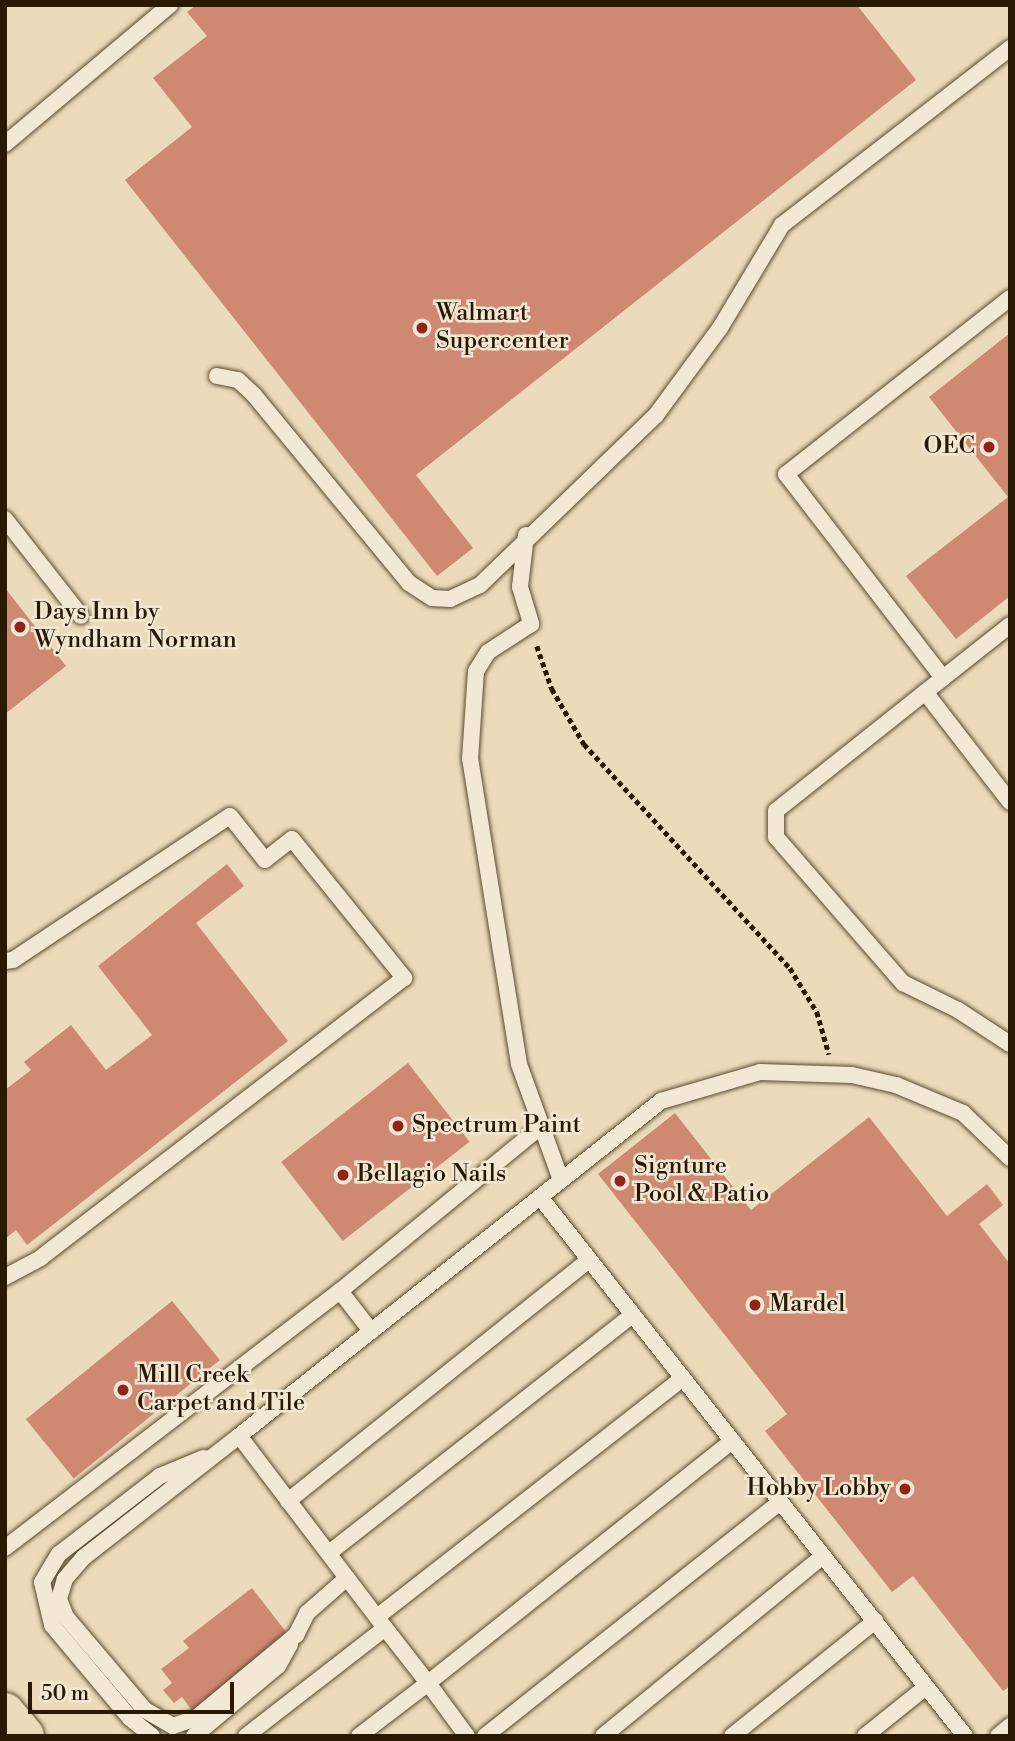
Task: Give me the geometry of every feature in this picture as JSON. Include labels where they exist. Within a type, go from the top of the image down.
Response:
[{"type":"main road","points":[[5,1712],[25,1736]]},
{"type":"lane","points":[[5,144],[170,5]]},
{"type":"lane","points":[[217,376],[238,380],[254,395],[409,583],[432,598],[450,599],[480,585],[526,536],[576,495],[656,415],[720,328],[782,225],[1010,48]]},
{"type":"lane","points":[[943,678],[786,474],[1010,298]]},
{"type":"lane","points":[[5,519],[81,616]]},
{"type":"lane","points":[[526,536],[520,587],[531,624],[488,652],[476,671],[470,758],[519,1064],[539,1128],[561,1180]]},
{"type":"lane","points":[[1010,625],[776,811],[776,837],[903,983],[958,1010],[1010,1044]]},
{"type":"lane","points":[[925,692],[1010,802]]},
{"type":"lane","points":[[5,961],[230,816],[265,860],[292,839],[404,978],[41,1258],[5,1278]]},
{"type":"lane","points":[[296,1634],[196,1718],[173,1726],[145,1710],[66,1617],[59,1599],[65,1579],[83,1558],[669,1097],[760,1072],[834,1073],[896,1086],[951,1108],[986,1131],[1010,1158]]},
{"type":"lane","points":[[5,1548],[340,1291],[539,1128]]},
{"type":"lane","points":[[540,1197],[965,1736]]},
{"type":"lane","points":[[288,1501],[589,1260]]},
{"type":"lane","points":[[340,1291],[371,1331]]},
{"type":"lane","points":[[329,1553],[633,1315]]},
{"type":"lane","points":[[246,1736],[381,1622],[683,1378]]},
{"type":"lane","points":[[239,1436],[467,1736]]},
{"type":"lane","points":[[359,1736],[732,1441]]},
{"type":"lane","points":[[152,1736],[130,1718],[52,1625],[42,1582],[59,1554],[160,1475],[221,1450]]},
{"type":"lane","points":[[485,1736],[780,1502]]},
{"type":"lane","points":[[603,1736],[822,1556]]},
{"type":"lane","points":[[194,1736],[278,1666],[307,1613],[347,1578]]},
{"type":"lane","points":[[732,1736],[874,1622]]},
{"type":"lane","points":[[865,1736],[926,1687]]},
{"type":"lane","points":[[998,1736],[1010,1726]]},
{"type":"path","points":[[531,624],[552,689],[584,744],[790,968],[817,1012],[834,1073]]},
{"type":"building","name":"Walmart Supercenter","points":[[196,5],[857,5],[916,80],[416,475],[473,548],[437,576],[125,180],[192,127],[153,78],[207,36],[187,12]]},
{"type":"building","name":"OEC","points":[[1010,333],[1010,596],[956,639],[906,576],[1008,497],[929,397]]},
{"type":"building","name":"Days Inn by Wyndham Norman","points":[[5,588],[66,666],[5,714]]},
{"type":"building","points":[[227,864],[244,886],[196,923],[288,1041],[27,1245],[16,1230],[5,1239],[5,1090],[31,1070],[24,1062],[71,1025],[106,1070],[152,1035],[98,966]]},
{"type":"building","points":[[408,1063],[470,1142],[343,1241],[281,1162]]},
{"type":"building","points":[[675,1113],[751,1210],[869,1117],[947,1216],[987,1184],[1003,1205],[979,1224],[1010,1264],[1010,1686],[1003,1691],[913,1576],[892,1592],[765,1431],[787,1414],[598,1174]]},
{"type":"building","name":"Mill Creek Carpet and Tile","points":[[172,1301],[220,1360],[74,1478],[26,1419]]},
{"type":"building","points":[[252,1588],[290,1637],[193,1712],[182,1697],[174,1703],[163,1690],[172,1683],[161,1669],[189,1648],[183,1641]]},
{"type":"place","name":"Walmart Supercenter","points":[[422,328]]},
{"type":"place","name":"OEC","points":[[989,447]]},
{"type":"place","name":"Days Inn by Wyndham Norman","points":[[20,627]]},
{"type":"place","name":"Spectrum Paint","points":[[398,1126]]},
{"type":"place","name":"Bellagio Nails","points":[[343,1175]]},
{"type":"place","name":"Signture Pool & Patio","points":[[620,1181]]},
{"type":"place","name":"Mardel","points":[[755,1305]]},
{"type":"place","name":"Mill Creek Carpet and Tile","points":[[123,1390]]},
{"type":"place","name":"Hobby Lobby","points":[[905,1489]]}]
